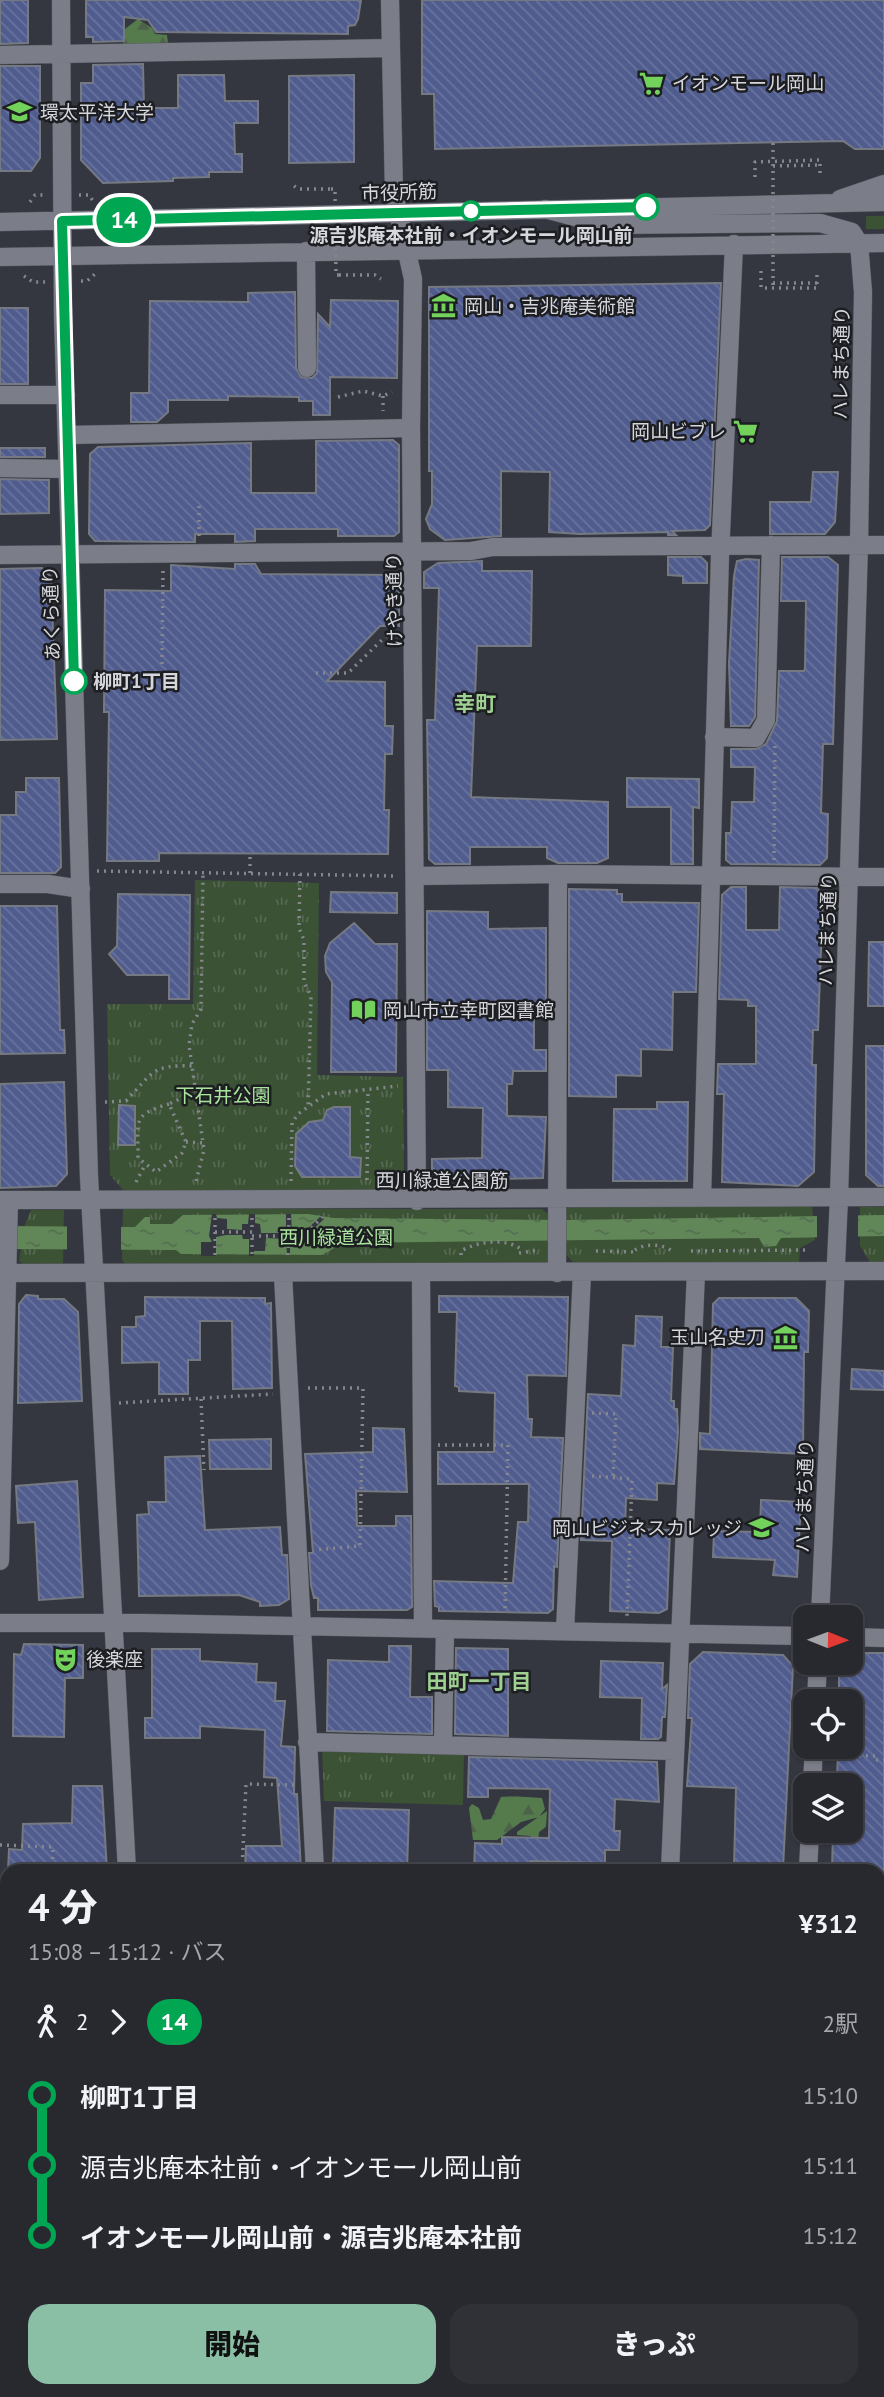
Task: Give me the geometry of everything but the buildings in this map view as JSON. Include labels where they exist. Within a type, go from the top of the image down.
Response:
[{"type":"street","name":"あくら通り","points":[[61,0],[62,256],[69,555],[91,1200],[127,1864]]},
{"type":"street","name":"けやき通り","points":[[390,0],[394,194],[413,279],[411,428],[417,876],[417,1201]]},
{"type":"street","points":[[0,55],[391,48]]},
{"type":"street","points":[[831,204],[862,190],[884,184]]},
{"type":"street","name":"市役所筋","points":[[0,222],[884,202]]},
{"type":"street","points":[[545,209],[604,225],[820,223],[852,232],[859,243]]},
{"type":"street","name":"ハレまち通り","points":[[821,1605],[838,1238],[859,544],[863,292],[859,243]]},
{"type":"street","points":[[0,257],[884,243]]},
{"type":"street","points":[[702,1197],[714,737],[734,244]]},
{"type":"street","points":[[306,251],[307,368]]},
{"type":"street","points":[[0,396],[66,395]]},
{"type":"street","points":[[67,435],[411,428]]},
{"type":"street","points":[[0,468],[67,468]]},
{"type":"street","points":[[0,555],[414,552],[471,551],[493,547],[722,544],[884,545]]},
{"type":"street","points":[[714,737],[756,738],[766,720],[771,545]]},
{"type":"street","points":[[417,876],[558,874],[884,877]]},
{"type":"street","points":[[557,1273],[558,874]]},
{"type":"street","points":[[0,884],[48,884],[81,880]]},
{"type":"street","name":"西川緑道公園筋","points":[[4,1200],[417,1201],[702,1197],[839,1206],[884,1198]]},
{"type":"street","points":[[0,1561],[4,1273],[8,1252],[8,1224],[4,1200]]},
{"type":"street","points":[[4,1273],[283,1275],[884,1271]]},
{"type":"street","points":[[670,1864],[696,1272]]},
{"type":"street","points":[[421,1273],[423,1628]]},
{"type":"street","points":[[565,1631],[582,1273]]},
{"type":"street","points":[[283,1275],[315,1864]]},
{"type":"street","points":[[0,1623],[793,1636]]},
{"type":"street","points":[[443,1744],[445,1629]]},
{"type":"street","points":[[863,1637],[884,1638]]},
{"type":"street","points":[[307,1742],[676,1751]]},
{"type":"street","points":[[808,1864],[809,1843]]},
{"type":"path","points":[[773,143],[773,286]]},
{"type":"path","points":[[755,177],[755,162],[782,164],[820,160],[820,175]]},
{"type":"path","points":[[294,186],[302,190],[335,189],[336,275],[370,275],[381,279]]},
{"type":"path","points":[[761,271],[761,288],[780,285],[817,288],[817,271]]},
{"type":"path","points":[[338,397],[363,391],[379,396],[401,392]]},
{"type":"path","points":[[199,553],[200,503]]},
{"type":"path","points":[[162,664],[163,562]]},
{"type":"path","points":[[316,673],[348,673],[389,633],[415,633]]},
{"type":"path","points":[[756,738],[777,744],[774,876]]},
{"type":"path","points":[[250,854],[250,873]]},
{"type":"path","points":[[81,880],[203,873],[417,876]]},
{"type":"path","points":[[196,1182],[201,1167],[203,1143],[190,1037],[201,1009],[203,873]]},
{"type":"path","points":[[300,874],[299,928],[304,940],[304,982],[311,996],[308,1109]]},
{"type":"path","points":[[103,1102],[126,1101],[152,1071],[163,1066],[193,1066]]},
{"type":"path","points":[[292,1183],[292,1123],[298,1114],[326,1094],[368,1091],[381,1086],[408,1086]]},
{"type":"path","points":[[169,1104],[186,1142],[182,1153],[156,1172],[138,1158],[141,1114],[196,1091]]},
{"type":"path","points":[[368,1091],[368,1182]]},
{"type":"path","points":[[186,1142],[203,1143]]},
{"type":"path","points":[[136,1182],[145,1165]]},
{"type":"path","points":[[215,1214],[215,1256]]},
{"type":"path","points":[[252,1214],[252,1256]]},
{"type":"path","points":[[288,1256],[289,1214]]},
{"type":"path","points":[[215,1232],[304,1236],[323,1216]]},
{"type":"path","points":[[461,1255],[461,1251],[475,1243],[510,1243],[523,1251]]},
{"type":"path","points":[[634,1250],[640,1246],[665,1246],[672,1251]]},
{"type":"path","points":[[118,1403],[363,1388],[360,1546],[297,1551]]},
{"type":"path","points":[[201,1399],[204,1470]]},
{"type":"path","points":[[576,1412],[616,1414],[613,1478]]},
{"type":"path","points":[[422,1445],[508,1445],[505,1617]]},
{"type":"path","points":[[572,1475],[632,1479],[627,1619]]},
{"type":"path","points":[[863,1755],[876,1756],[875,1760],[884,1760]]},
{"type":"path","points":[[242,1864],[246,1784],[310,1785]]},
{"type":"path","points":[[0,1845],[53,1847],[52,1864]]},
{"type":"green space","points":[[138,19],[152,28],[155,34],[167,35],[168,44],[123,44],[125,29]]},
{"type":"green space","points":[[866,216],[884,216],[884,229],[866,229]]},
{"type":"green space","name":"下石井公園","points":[[195,880],[319,883],[317,1075],[403,1077],[404,1179],[397,1192],[124,1191],[110,1175],[107,1004],[193,1004]]},
{"type":"green space","points":[[812,1205],[815,1240],[800,1248],[799,1262],[574,1263],[563,1251],[565,1210],[570,1207]]},
{"type":"green space","points":[[860,1207],[884,1207],[884,1262],[870,1262],[860,1246]]},
{"type":"green space","name":"西川緑道公園","points":[[123,1209],[542,1209],[549,1215],[549,1260],[546,1264],[125,1265],[122,1259]]},
{"type":"green space","points":[[31,1210],[64,1210],[63,1265],[25,1265],[19,1261],[24,1227]]},
{"type":"green space","points":[[322,1748],[464,1751],[463,1805],[324,1801]]},
{"type":"green space","points":[[501,1797],[542,1798],[545,1809],[539,1817],[521,1822],[497,1840],[473,1840],[469,1808],[472,1804],[479,1808],[483,1820],[491,1819]]},
{"type":"green space","points":[[547,1811],[546,1827],[539,1832],[537,1853],[531,1853],[531,1836],[517,1835],[517,1832]]},
{"type":"water","points":[[308,1214],[334,1218],[564,1220],[884,1215],[884,1236],[781,1238],[776,1246],[764,1247],[759,1238],[343,1243],[322,1255],[181,1254],[176,1250],[0,1249],[0,1226],[135,1227],[145,1217],[150,1217],[150,1224],[172,1224],[183,1215]]},
{"type":"pier","points":[[212,1214],[216,1214],[217,1218],[227,1219],[227,1229],[242,1230],[242,1224],[248,1224],[249,1214],[255,1214],[255,1223],[260,1224],[261,1233],[286,1233],[286,1214],[291,1214],[292,1233],[303,1233],[321,1216],[324,1219],[305,1237],[299,1238],[299,1247],[290,1247],[290,1255],[287,1255],[286,1239],[266,1238],[265,1251],[254,1251],[254,1256],[249,1256],[249,1239],[243,1239],[242,1235],[226,1235],[216,1237],[216,1256],[201,1256],[201,1242],[212,1242],[209,1236]]},
{"type":"pier","points":[[817,1214],[858,1214],[858,1239],[817,1239]]},
{"type":"pier","points":[[67,1224],[121,1224],[121,1252],[67,1251]]},
{"type":"bus line","name":"14","points":[[74,681],[62,221],[646,207]]},
{"type":"place","name":"イオンモール岡山","points":[[652,83]]},
{"type":"place","name":"環太平洋大学","points":[[20,112]]},
{"type":"place","name":"源吉兆庵本社前・イオンモール岡山前","points":[[471,211]]},
{"type":"place","name":"岡山・吉兆庵美術館","points":[[444,306]]},
{"type":"place","name":"岡山ビブレ","points":[[746,431]]},
{"type":"place","name":"柳町1丁目","points":[[74,681]]},
{"type":"place","name":"岡山市立幸町図書館","points":[[363,1010]]},
{"type":"place","name":"玉山名史刀","points":[[785,1337]]},
{"type":"place","name":"岡山ビジネスカレッジ","points":[[762,1528]]},
{"type":"place","name":"後楽座","points":[[66,1659]]},
{"type":"district","name":"幸町","points":[[475,704]]},
{"type":"district","name":"田町一丁目","points":[[479,1682]]}]
